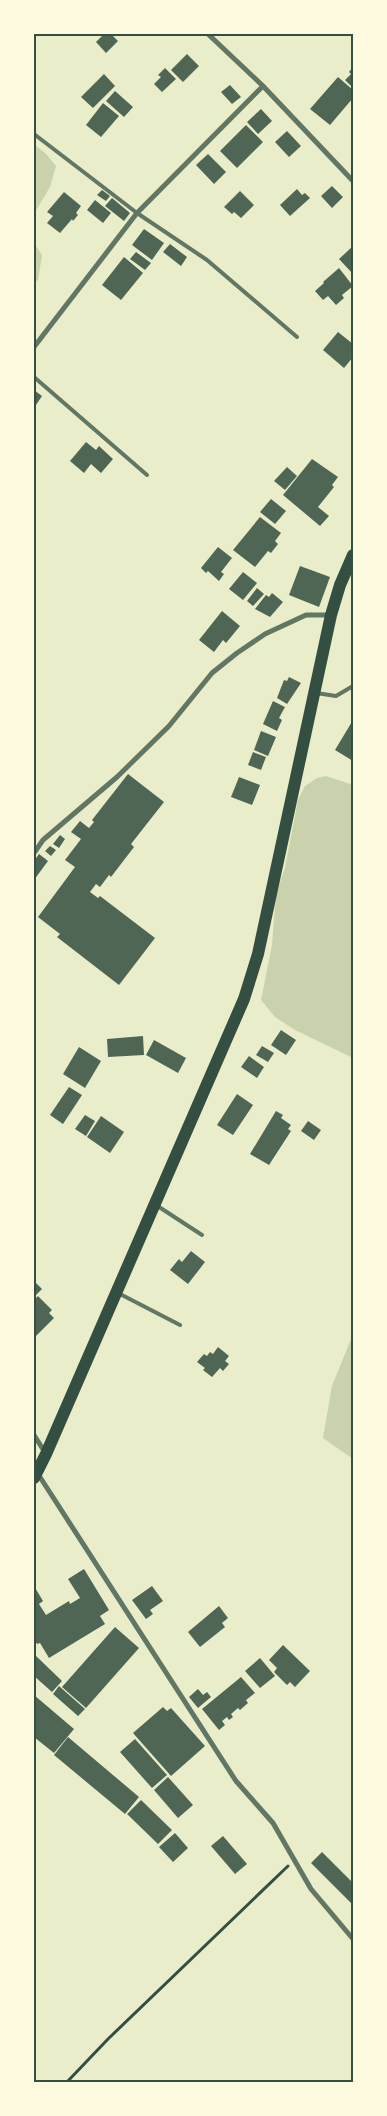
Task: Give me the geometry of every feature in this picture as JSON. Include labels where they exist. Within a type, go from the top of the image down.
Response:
[{"type":"main road","points":[[35,1475],[46,1454],[244,999],[258,954],[331,615],[340,585],[353,555]]},
{"type":"street","points":[[208,34],[263,86],[353,181]]},
{"type":"street","points":[[34,346],[137,213],[263,86]]},
{"type":"street","points":[[34,853],[43,840],[117,777],[169,726],[212,673],[265,634],[306,615],[331,615]]},
{"type":"street","points":[[34,1435],[46,1454]]},
{"type":"street","points":[[35,1475],[236,1781],[273,1823],[311,1889],[353,1939]]},
{"type":"lane","points":[[34,134],[137,213],[207,260],[297,337]]},
{"type":"lane","points":[[34,378],[147,475]]},
{"type":"lane","points":[[314,692],[336,696],[353,686]]},
{"type":"lane","points":[[155,1204],[202,1235]]},
{"type":"lane","points":[[117,1292],[180,1325]]},
{"type":"path","points":[[67,2082],[108,2039],[294,1860]]},
{"type":"green space","points":[[34,144],[56,166],[50,187],[34,214]]},
{"type":"green space","points":[[34,243],[42,255],[38,280],[34,284]]},
{"type":"green space","points":[[326,776],[353,785],[353,1058],[295,1030],[275,1017],[261,1000],[272,945],[276,894],[285,868],[298,800],[305,786],[317,778]]},
{"type":"green space","points":[[353,1334],[353,1459],[323,1438],[332,1386]]},
{"type":"building","points":[[104,34],[111,34],[118,41],[106,53],[96,42]]},
{"type":"building","points":[[187,54],[199,66],[183,82],[171,70]]},
{"type":"building","points":[[353,67],[353,88],[345,80],[351,74],[349,72]]},
{"type":"building","points":[[165,68],[176,79],[162,92],[154,84],[161,77],[158,75]]},
{"type":"building","points":[[104,74],[115,86],[93,108],[81,97]]},
{"type":"building","points":[[338,77],[353,90],[353,98],[330,125],[310,109]]},
{"type":"building","points":[[230,85],[241,97],[232,104],[221,92]]},
{"type":"building","points":[[115,91],[133,107],[124,117],[106,101]]},
{"type":"building","points":[[103,103],[119,116],[101,137],[86,125]]},
{"type":"building","points":[[261,109],[272,121],[258,134],[247,122]]},
{"type":"building","points":[[246,125],[263,142],[237,168],[220,151]]},
{"type":"building","points":[[287,131],[301,146],[289,157],[275,142]]},
{"type":"building","points":[[208,154],[226,172],[214,184],[196,165]]},
{"type":"building","points":[[332,186],[343,197],[332,208],[321,196]]},
{"type":"building","points":[[297,189],[302,195],[305,193],[310,198],[290,216],[280,205]]},
{"type":"building","points":[[102,190],[110,196],[106,201],[97,195]]},
{"type":"building","points":[[240,191],[254,205],[241,218],[234,212],[232,214],[224,207]]},
{"type":"building","points":[[64,192],[81,206],[76,213],[78,215],[60,233],[47,223],[53,216],[47,212]]},
{"type":"building","points":[[112,198],[130,213],[124,221],[105,206]]},
{"type":"building","points":[[95,200],[111,213],[103,223],[87,210]]},
{"type":"building","points":[[144,229],[164,243],[152,260],[132,245]]},
{"type":"building","points":[[170,244],[187,257],[181,266],[163,252]]},
{"type":"building","points":[[353,246],[353,274],[339,259]]},
{"type":"building","points":[[136,252],[151,263],[145,270],[130,259]]},
{"type":"building","points":[[124,257],[143,273],[121,300],[102,285]]},
{"type":"building","points":[[339,268],[353,286],[342,295],[344,298],[336,305],[328,296],[323,300],[315,291]]},
{"type":"building","points":[[338,332],[353,344],[353,357],[344,368],[323,350]]},
{"type":"building","points":[[34,390],[42,396],[34,408]]},
{"type":"building","points":[[86,442],[96,450],[99,446],[113,459],[101,473],[91,464],[84,473],[70,461]]},
{"type":"building","points":[[312,459],[338,477],[332,485],[334,487],[318,507],[329,516],[320,526],[283,495]]},
{"type":"building","points":[[287,467],[297,476],[285,490],[274,481]]},
{"type":"building","points":[[271,499],[286,511],[275,524],[260,512]]},
{"type":"building","points":[[260,517],[281,533],[275,541],[278,544],[271,553],[268,551],[255,567],[233,550]]},
{"type":"building","points":[[218,547],[232,558],[221,572],[224,574],[219,581],[208,571],[206,573],[201,568]]},
{"type":"building","points":[[300,566],[330,577],[319,607],[289,595]]},
{"type":"building","points":[[243,572],[257,583],[243,600],[229,589]]},
{"type":"building","points":[[257,588],[264,594],[253,606],[247,601]]},
{"type":"building","points":[[272,593],[283,602],[270,617],[255,609],[266,595],[269,597]]},
{"type":"building","points":[[222,611],[240,626],[226,643],[223,640],[214,652],[199,640]]},
{"type":"building","points":[[289,677],[301,683],[287,704],[277,698],[284,680],[287,681]]},
{"type":"building","points":[[273,701],[285,707],[279,718],[282,720],[277,731],[263,724]]},
{"type":"building","points":[[353,720],[353,761],[335,750]]},
{"type":"building","points":[[261,731],[276,737],[268,756],[254,750]]},
{"type":"building","points":[[253,752],[266,757],[261,770],[248,765]]},
{"type":"building","points":[[128,774],[164,802],[131,844],[134,847],[111,877],[109,875],[100,887],[96,884],[90,892],[98,898],[100,896],[155,938],[119,985],[57,937],[60,934],[38,917],[75,867],[65,860],[81,839],[71,832],[80,821],[89,828],[94,822],[92,820]]},
{"type":"building","points":[[239,777],[260,785],[252,805],[231,797]]},
{"type":"building","points":[[60,835],[65,839],[59,848],[53,844]]},
{"type":"building","points":[[50,846],[56,850],[51,856],[45,851]]},
{"type":"building","points":[[39,854],[48,861],[34,880],[34,861]]},
{"type":"building","points":[[281,1030],[296,1040],[286,1055],[271,1045]]},
{"type":"building","points":[[143,1036],[144,1055],[108,1057],[107,1039]]},
{"type":"building","points":[[154,1040],[186,1058],[178,1073],[146,1055]]},
{"type":"building","points":[[262,1046],[274,1053],[268,1062],[256,1055]]},
{"type":"building","points":[[79,1047],[101,1061],[85,1088],[63,1074]]},
{"type":"building","points":[[249,1056],[264,1067],[257,1078],[241,1067]]},
{"type":"building","points":[[69,1087],[82,1095],[63,1124],[50,1115]]},
{"type":"building","points":[[237,1094],[253,1105],[233,1135],[217,1125]]},
{"type":"building","points":[[276,1111],[283,1115],[281,1118],[291,1125],[288,1129],[291,1131],[269,1165],[250,1154]]},
{"type":"building","points":[[85,1115],[95,1121],[86,1136],[75,1129]]},
{"type":"building","points":[[101,1116],[124,1132],[110,1153],[87,1137]]},
{"type":"building","points":[[308,1121],[321,1130],[314,1140],[301,1131]]},
{"type":"building","points":[[191,1251],[205,1262],[188,1284],[170,1270],[179,1259],[182,1262]]},
{"type":"building","points":[[34,1281],[42,1289],[34,1297]]},
{"type":"building","points":[[38,1296],[52,1310],[49,1313],[54,1318],[34,1338],[34,1300]]},
{"type":"building","points":[[218,1347],[229,1356],[225,1361],[229,1364],[223,1371],[220,1368],[212,1377],[197,1362],[204,1354],[207,1356],[210,1352],[213,1354]]},
{"type":"building","points":[[84,1569],[109,1610],[100,1616],[105,1624],[49,1658],[40,1643],[37,1644],[34,1639],[34,1586],[43,1601],[39,1604],[46,1615],[69,1601],[70,1604],[80,1598],[68,1579]]},
{"type":"building","points":[[152,1586],[163,1601],[150,1610],[153,1614],[146,1619],[132,1600]]},
{"type":"building","points":[[219,1606],[228,1618],[222,1623],[225,1627],[200,1647],[188,1632]]},
{"type":"building","points":[[115,1627],[139,1648],[86,1708],[62,1687]]},
{"type":"building","points":[[283,1645],[310,1671],[295,1687],[290,1682],[287,1685],[274,1672],[277,1668],[269,1660]]},
{"type":"building","points":[[34,1654],[62,1681],[52,1692],[34,1676]]},
{"type":"building","points":[[260,1658],[275,1676],[260,1688],[245,1671]]},
{"type":"building","points":[[241,1677],[255,1693],[246,1700],[248,1703],[240,1710],[238,1708],[231,1714],[233,1717],[229,1720],[227,1717],[222,1721],[225,1725],[219,1730],[202,1709]]},
{"type":"building","points":[[59,1686],[85,1709],[78,1716],[53,1694]]},
{"type":"building","points":[[198,1689],[203,1695],[207,1692],[211,1697],[198,1708],[189,1697]]},
{"type":"building","points":[[34,1695],[74,1729],[54,1753],[34,1737]]},
{"type":"building","points":[[163,1707],[167,1711],[171,1708],[205,1746],[171,1776],[133,1733]]},
{"type":"building","points":[[68,1737],[139,1797],[125,1814],[54,1755]]},
{"type":"building","points":[[135,1739],[167,1775],[152,1788],[120,1752]]},
{"type":"building","points":[[168,1777],[193,1805],[178,1818],[154,1790]]},
{"type":"building","points":[[141,1800],[172,1830],[158,1844],[127,1814]]},
{"type":"building","points":[[175,1833],[188,1848],[173,1862],[159,1847]]},
{"type":"building","points":[[223,1836],[247,1864],[235,1874],[211,1846]]},
{"type":"building","points":[[322,1852],[353,1883],[353,1905],[311,1863]]}]
